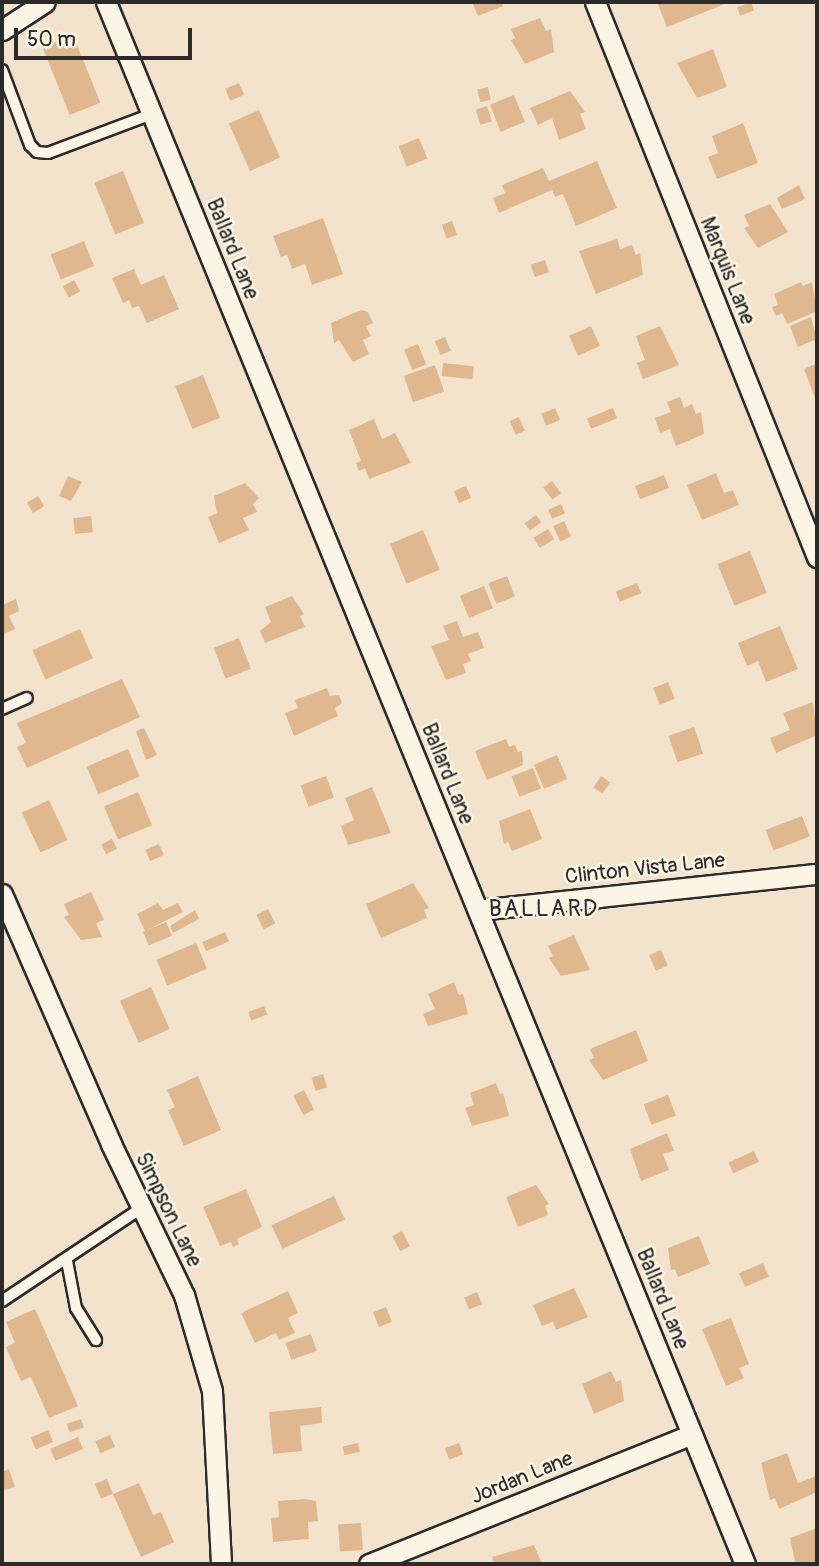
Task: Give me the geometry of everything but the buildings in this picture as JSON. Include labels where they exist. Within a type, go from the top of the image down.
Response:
[{"type":"street","points":[[2,30],[45,2]]},
{"type":"street","name":"Ballard Lane","points":[[106,2],[745,1564]]},
{"type":"street","name":"Marquis Lane","points":[[595,2],[817,557]]},
{"type":"street","name":"Clinton Vista Lane","points":[[478,910],[817,874]]},
{"type":"street","name":"Simpson Lane","points":[[2,894],[184,1295],[212,1391],[221,1564]]},
{"type":"street","name":"Jordan Lane","points":[[369,1564],[692,1434]]},
{"type":"lane","points":[[2,70],[30,145],[37,152],[48,153],[152,114]]},
{"type":"lane","points":[[2,709],[27,698]]},
{"type":"lane","points":[[2,1301],[67,1261],[143,1207]]},
{"type":"lane","points":[[67,1261],[76,1308],[96,1340]]},
{"type":"district","name":"BALLARD","points":[[544,909]]}]
